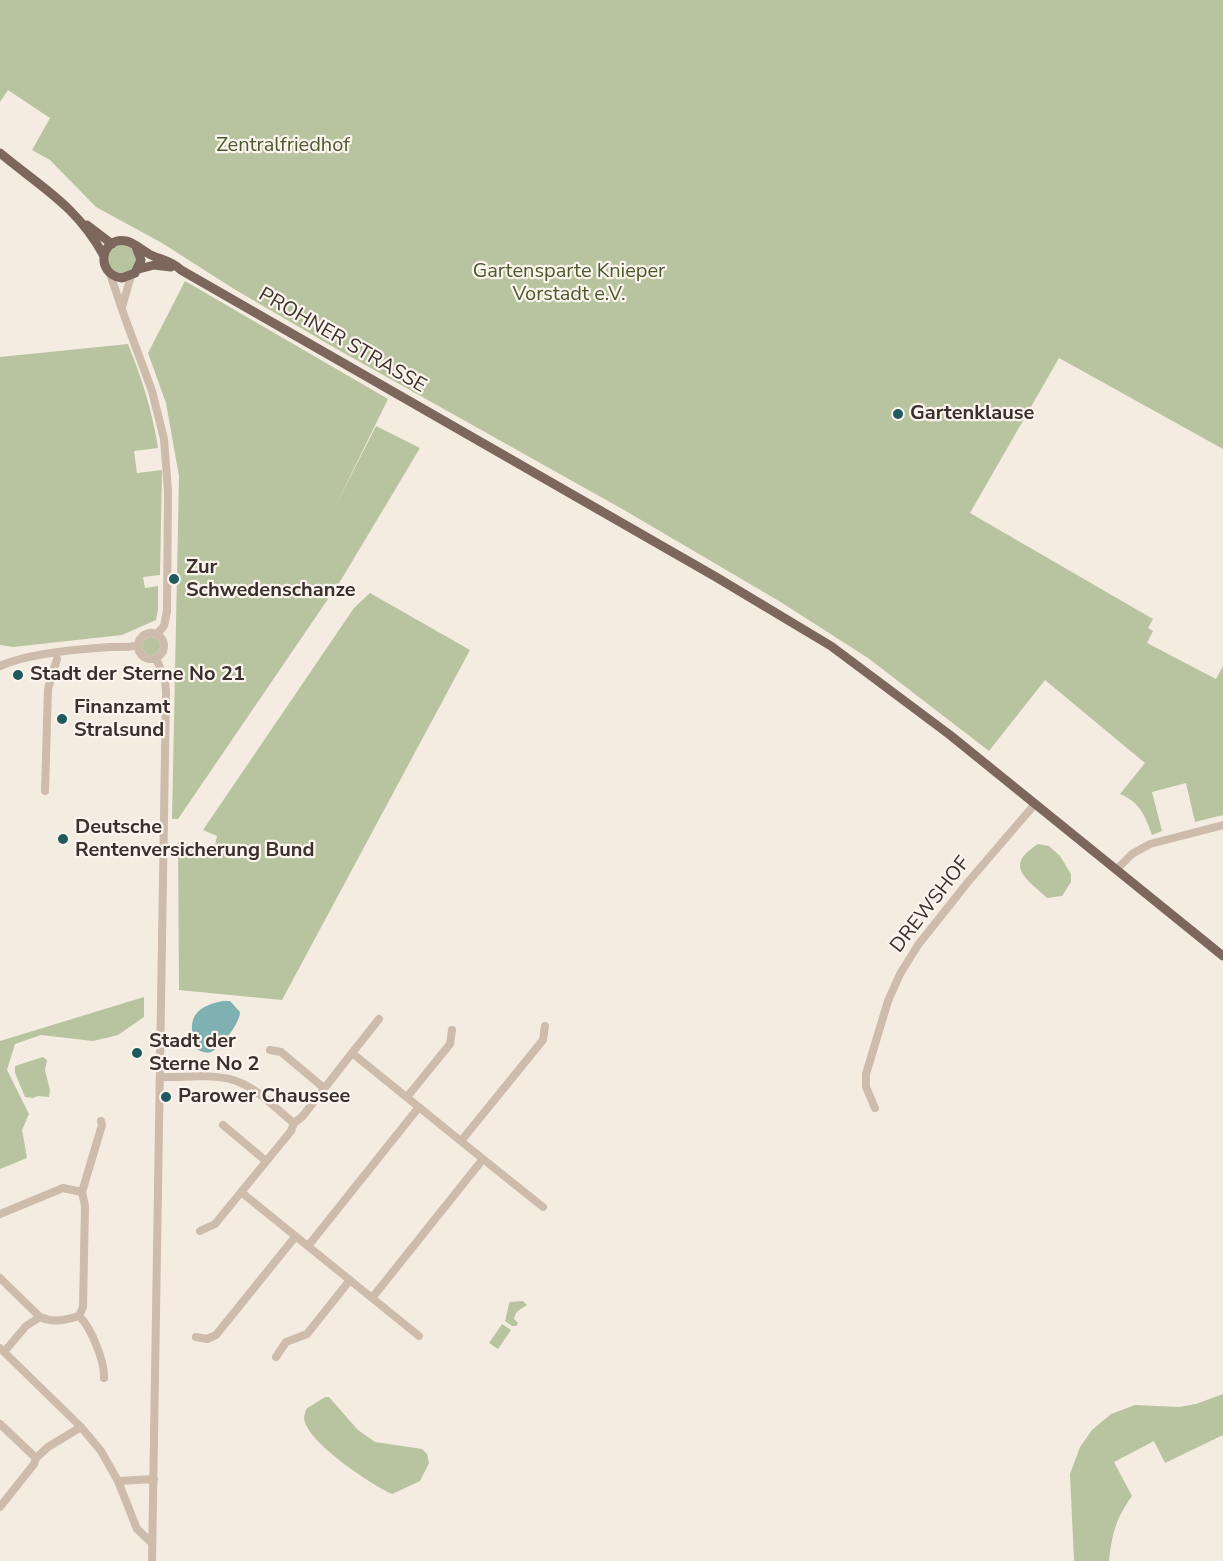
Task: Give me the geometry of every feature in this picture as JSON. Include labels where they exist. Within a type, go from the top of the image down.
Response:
[{"type":"main road","points":[[0,153],[69,208],[82,222],[104,256],[105,266],[110,274],[122,278],[131,276],[139,269],[141,260],[136,247],[124,241],[112,244],[104,256]]},
{"type":"main road","points":[[82,222],[112,244]]},
{"type":"main road","name":"PROHNER STRASSE","points":[[136,247],[170,262],[716,577],[831,646],[900,696],[1223,956]]},
{"type":"main road","name":"PROHNER STRASSE","points":[[139,269],[164,265],[181,270]]},
{"type":"street","points":[[110,274],[152,391],[161,423],[166,455],[167,611],[164,626],[157,634]]},
{"type":"street","points":[[122,309],[123,298],[131,276]]},
{"type":"street","points":[[144,634],[157,634],[164,644],[162,652],[156,658],[143,657],[138,645],[141,637],[144,634]]},
{"type":"street","points":[[0,666],[29,656],[110,647],[128,648],[138,645]]},
{"type":"street","points":[[152,1561],[166,692],[165,680],[156,658]]},
{"type":"street","points":[[45,791],[48,689],[57,659]]},
{"type":"street","name":"DREWSHOF","points":[[875,1108],[866,1087],[866,1074],[888,1001],[900,974],[918,945],[968,882],[1035,804]]},
{"type":"street","points":[[1116,870],[1132,854],[1150,844],[1223,825]]},
{"type":"street","points":[[200,1231],[215,1224],[379,1019]]},
{"type":"street","points":[[461,1141],[543,1040],[544,1026]]},
{"type":"street","points":[[407,1097],[450,1044],[452,1030]]},
{"type":"street","points":[[270,1050],[281,1052],[324,1088]]},
{"type":"street","points":[[352,1053],[543,1207]]},
{"type":"street","points":[[160,1077],[218,1078],[236,1081],[250,1088],[294,1123]]},
{"type":"street","points":[[308,1246],[419,1107]]},
{"type":"street","points":[[79,1316],[83,1307],[85,1206],[82,1192],[98,1141],[101,1121]]},
{"type":"street","points":[[223,1125],[266,1161]]},
{"type":"street","points":[[372,1298],[483,1159]]},
{"type":"street","points":[[0,1214],[63,1188],[82,1192]]},
{"type":"street","points":[[241,1192],[419,1336]]},
{"type":"street","points":[[196,1337],[207,1339],[216,1335],[295,1237]]},
{"type":"street","points":[[0,1278],[40,1317],[58,1321],[79,1316]]},
{"type":"street","points":[[276,1357],[289,1340],[307,1334],[350,1280]]},
{"type":"street","points":[[79,1316],[86,1324],[94,1342],[104,1369],[104,1378]]},
{"type":"street","points":[[40,1317],[26,1326],[2,1350],[81,1427],[101,1451],[118,1480],[137,1529],[152,1543]]},
{"type":"street","points":[[0,1424],[36,1458]]},
{"type":"street","points":[[0,1507],[34,1464],[36,1458],[53,1444],[81,1427]]},
{"type":"street","points":[[118,1480],[154,1479]]},
{"type":"green space","points":[[0,0],[1223,0],[1223,449],[1059,358],[970,513],[1153,619],[1148,628],[1153,631],[1147,643],[1216,679],[1223,666],[1223,815],[1195,822],[1186,783],[1152,792],[1162,831],[1152,835],[1137,805],[1120,794],[1145,763],[1045,680],[989,751],[868,658],[779,601],[624,510],[335,348],[234,289],[162,243],[96,207],[50,160],[32,150],[50,118],[8,90],[0,102]]},
{"type":"green space","points":[[122,245],[132,249],[136,259],[132,269],[122,273],[112,269],[108,259],[112,249]]},
{"type":"green space","points":[[185,281],[388,399],[334,509],[376,426],[420,448],[341,580],[178,819],[172,819],[179,476],[166,403],[148,353]]},
{"type":"green space","points":[[128,344],[146,395],[158,448],[134,451],[137,473],[162,470],[160,575],[143,577],[145,588],[158,586],[156,620],[122,635],[13,647],[0,645],[0,357]]},
{"type":"green space","points":[[370,593],[470,650],[282,1000],[179,990],[178,842],[214,850],[217,836],[203,830],[354,608]]},
{"type":"green space","points":[[151,637],[157,640],[160,646],[157,652],[151,655],[145,652],[142,646],[145,640]]},
{"type":"green space","points":[[1038,844],[1049,846],[1060,856],[1071,874],[1071,882],[1062,896],[1047,898],[1022,871],[1020,865],[1022,859]]},
{"type":"green space","points":[[144,997],[144,1017],[118,1035],[93,1041],[41,1035],[15,1044],[7,1070],[29,1114],[22,1130],[27,1158],[0,1169],[0,1041]]},
{"type":"green space","points":[[43,1057],[47,1060],[45,1070],[50,1090],[49,1097],[25,1097],[15,1073],[15,1066]]},
{"type":"green space","points":[[523,1301],[527,1305],[516,1314],[514,1319],[518,1323],[512,1326],[505,1321],[509,1304]]},
{"type":"green space","points":[[502,1324],[511,1330],[498,1349],[489,1343]]},
{"type":"green space","points":[[1223,1394],[1223,1435],[1165,1463],[1154,1441],[1114,1462],[1132,1496],[1116,1527],[1109,1561],[1074,1561],[1070,1474],[1080,1447],[1092,1430],[1111,1414],[1135,1405],[1179,1407],[1196,1404]]},
{"type":"green space","points":[[325,1397],[329,1397],[358,1430],[375,1442],[422,1449],[427,1454],[429,1463],[420,1481],[392,1494],[370,1482],[327,1450],[308,1428],[304,1418],[306,1409]]},
{"type":"water","points":[[230,1001],[240,1012],[233,1028],[215,1050],[205,1052],[196,1049],[192,1030],[194,1016],[204,1007]]},
{"type":"place","name":"Gartenklause","points":[[898,414]]},
{"type":"place","name":"Zur Schwedenschanze","points":[[174,579]]},
{"type":"place","name":"Stadt der Sterne No 21","points":[[18,675]]},
{"type":"place","name":"Finanzamt Stralsund","points":[[62,719]]},
{"type":"place","name":"Deutsche Rentenversicherung Bund","points":[[63,839]]},
{"type":"place","name":"Stadt der Sterne No 2","points":[[137,1053]]},
{"type":"place","name":"Parower Chaussee","points":[[166,1097]]},
{"type":"park label","name":"Zentralfriedhof","points":[[283,146]]},
{"type":"park label","name":"Gartensparte Knieper Vorstadt e.V.","points":[[569,284]]}]
